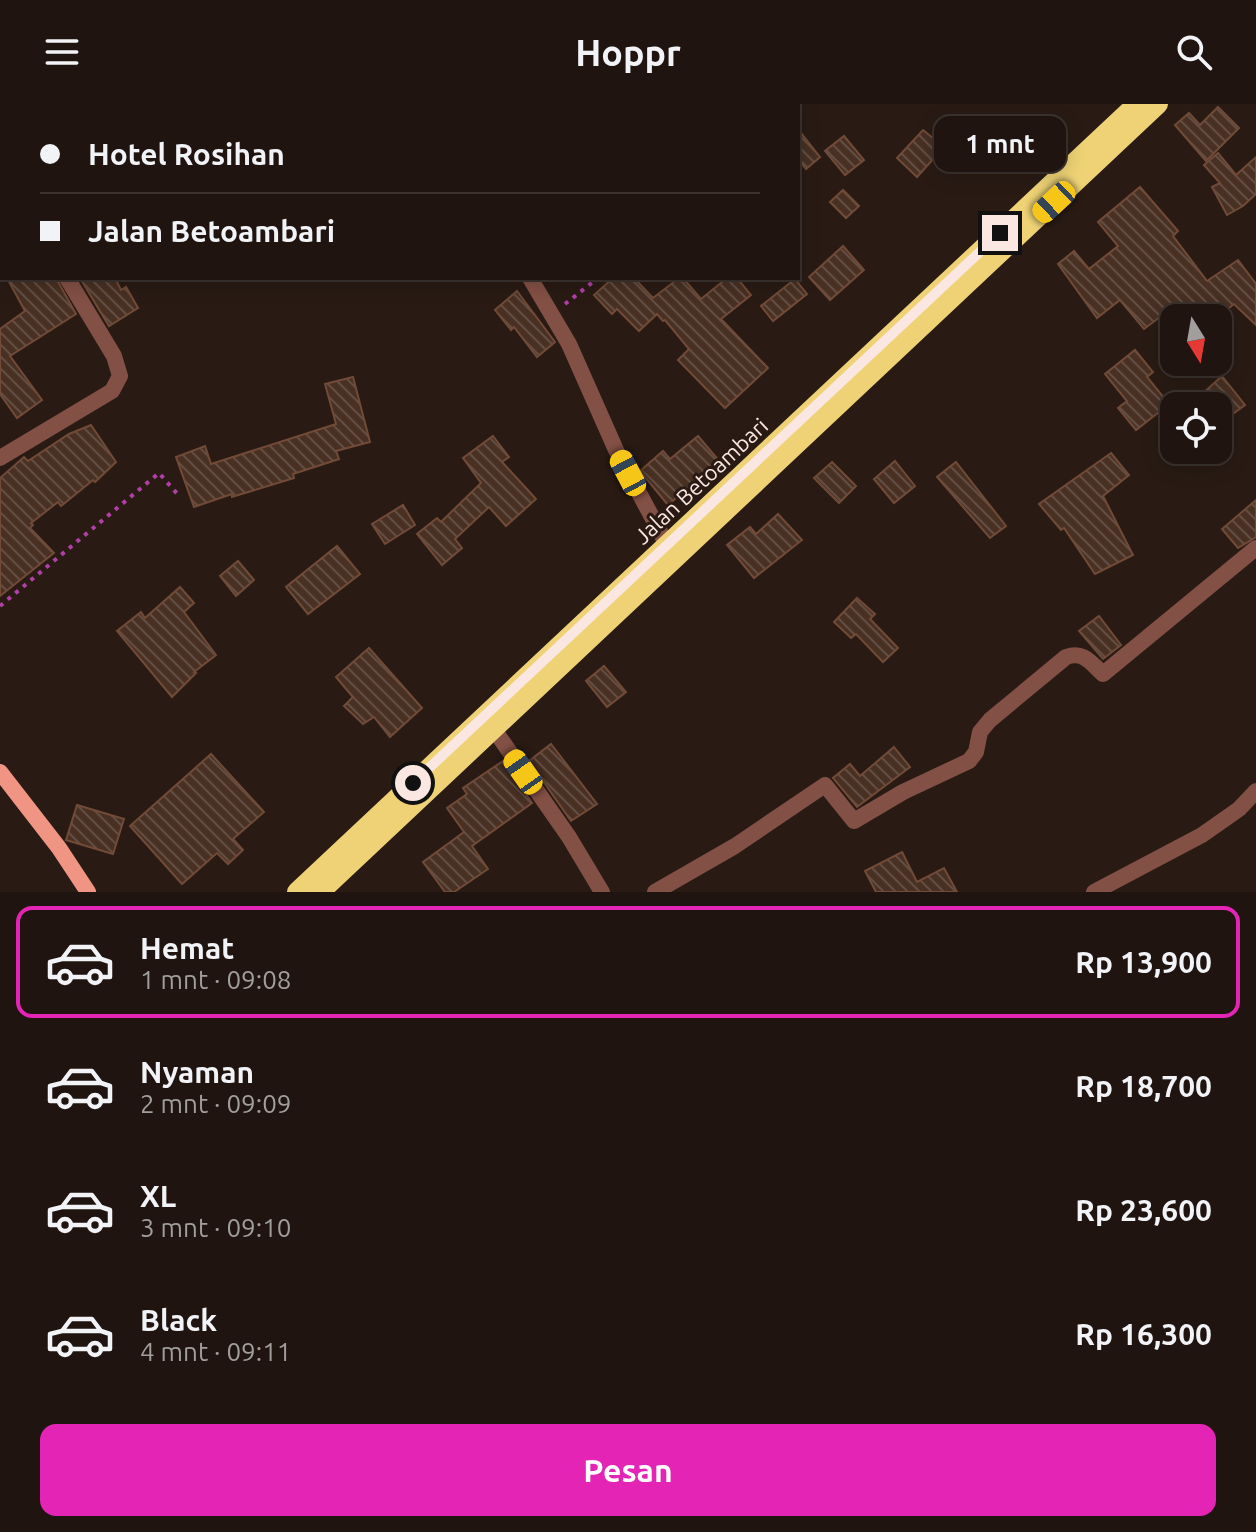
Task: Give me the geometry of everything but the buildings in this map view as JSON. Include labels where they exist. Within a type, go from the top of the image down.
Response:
[{"type":"main road","name":"Jalan Betoambari","points":[[320,892],[874,362],[1137,104]]},
{"type":"main road","name":"Jalan Betoambari","points":[[297,892],[667,545],[1158,104]]},
{"type":"street","points":[[0,458],[112,391],[120,376],[114,356],[68,280]]},
{"type":"street","points":[[531,280],[569,344],[616,450],[667,545]]},
{"type":"street","points":[[655,892],[735,846],[825,785],[854,821],[903,792],[969,761],[976,752],[980,732],[990,720],[1066,657],[1077,653],[1084,656],[1103,674],[1256,548]]},
{"type":"street","points":[[493,728],[569,837],[602,892]]},
{"type":"street","points":[[0,772],[59,848],[88,892]]},
{"type":"street","points":[[1094,892],[1202,835],[1239,809],[1256,791]]},
{"type":"path","points":[[553,315],[596,280]]},
{"type":"path","points":[[0,606],[159,473],[180,497]]},
{"type":"route","points":[[413,783],[1000,233]]}]
